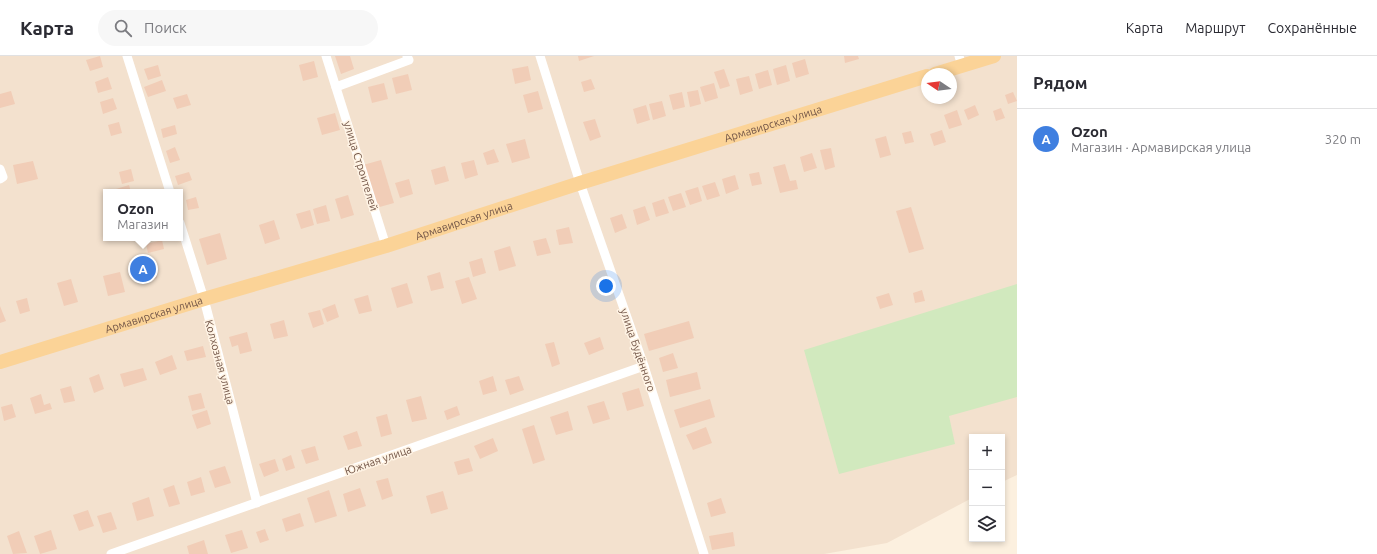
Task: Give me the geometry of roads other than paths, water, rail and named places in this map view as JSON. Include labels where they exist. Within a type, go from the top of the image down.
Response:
[{"type":"main road","points":[[947,68],[961,61],[994,56]]},
{"type":"main road","name":"Армавирская улица","points":[[0,362],[204,299],[386,246],[580,183],[921,78]]},
{"type":"street","points":[[127,56],[169,189]]},
{"type":"street","name":"улица Строителей","points":[[326,56],[386,246]]},
{"type":"street","points":[[336,87],[409,60],[407,56]]},
{"type":"street","name":"улица Будённого","points":[[540,56],[580,183],[644,366],[704,554]]},
{"type":"street","points":[[0,169],[2,177],[0,179]]},
{"type":"street","name":"Колхозная улица","points":[[183,232],[204,299],[257,503]]},
{"type":"street","name":"Южная улица","points":[[111,554],[644,366]]},
{"type":"place","name":"Ozon","points":[[143,269]]}]
